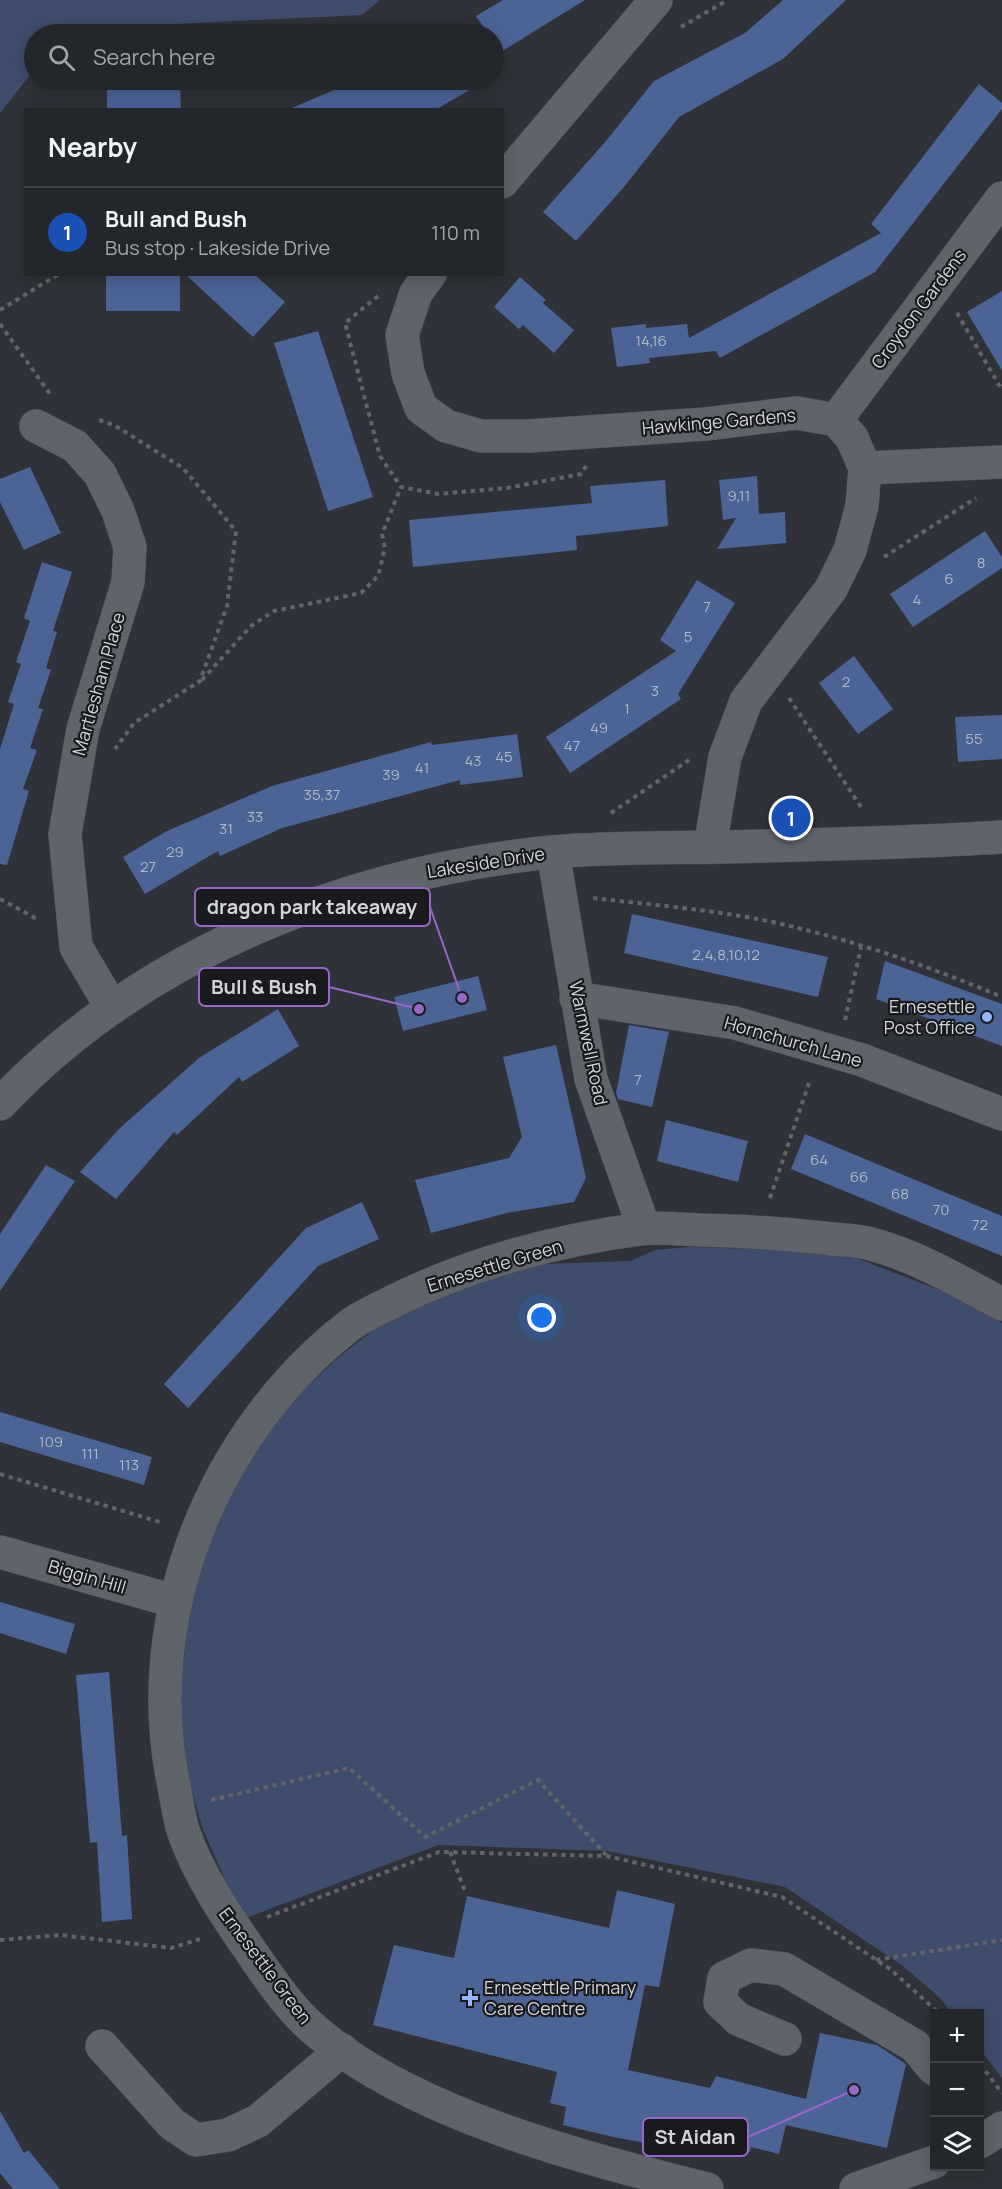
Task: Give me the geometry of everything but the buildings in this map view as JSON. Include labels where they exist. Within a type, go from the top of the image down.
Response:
[{"type":"street","points":[[504,180],[656,0]]},
{"type":"street","name":"Croydon Gardens","points":[[836,420],[1002,198]]},
{"type":"street","name":"Hawkinge Gardens","points":[[429,276],[416,293],[402,335],[408,373],[421,408],[446,426],[481,436],[529,436],[706,424],[797,413],[836,420]]},
{"type":"street","points":[[710,847],[724,757],[746,700],[831,589],[850,550],[862,506],[865,468],[852,438],[836,420]]},
{"type":"street","name":"Martlesham Place","points":[[50,433],[75,446],[100,474],[118,511],[130,547],[128,582],[83,729],[65,834],[76,947],[112,1008]]},
{"type":"street","points":[[865,468],[1002,462]]},
{"type":"street","name":"Lakeside Drive","points":[[0,1104],[60,1047],[112,1008],[193,958],[272,920],[312,904],[439,868],[553,852],[884,843],[1001,845]]},
{"type":"street","name":"Warmwell Road","points":[[553,852],[591,1079],[644,1228]]},
{"type":"street","name":"Hornchurch Lane","points":[[576,998],[735,1023],[829,1051],[1002,1114]]},
{"type":"street","name":"Ernesettle Green","points":[[707,2189],[628,2169],[522,2136],[433,2102],[366,2067],[314,2030],[264,1970],[220,1907],[183,1833],[167,1751],[163,1678],[174,1601],[196,1533],[246,1439],[296,1373],[354,1322],[436,1280],[534,1251],[644,1228],[770,1231],[870,1244],[931,1266],[1002,1304]]},
{"type":"street","name":"Biggin Hill","points":[[0,1552],[174,1601]]},
{"type":"street","points":[[785,2039],[738,2019],[720,2002],[724,1978],[751,1965],[784,1969],[915,2046],[930,2064]]},
{"type":"street","points":[[102,2046],[172,2124],[196,2140],[228,2135],[258,2121],[342,2050]]},
{"type":"street","points":[[984,2139],[1002,2128]]},
{"type":"street","points":[[855,2189],[930,2163]]},
{"type":"path","points":[[0,310],[56,276]]},
{"type":"path","points":[[939,283],[1002,390]]},
{"type":"path","points":[[0,324],[65,414],[50,433]]},
{"type":"path","points":[[93,418],[114,424],[183,468],[236,531],[227,606],[200,681]]},
{"type":"path","points":[[114,751],[134,723],[200,681],[251,626],[274,610],[361,593],[378,576],[385,548],[382,534],[401,487]]},
{"type":"path","points":[[838,575],[863,569],[972,503],[979,494]]},
{"type":"path","points":[[770,669],[884,843]]},
{"type":"path","points":[[601,820],[735,729]]},
{"type":"path","points":[[560,894],[687,909],[796,927],[861,946],[1002,997]]},
{"type":"path","points":[[775,1183],[829,1051],[861,946]]},
{"type":"path","points":[[0,1474],[196,1533]]},
{"type":"path","points":[[178,1808],[349,1768],[425,1837],[538,1780],[607,1856]]},
{"type":"path","points":[[0,1940],[60,1935],[171,1948],[235,1929],[439,1852],[607,1856],[782,1897],[876,1960],[936,2009]]},
{"type":"path","points":[[450,1852],[466,1894]]},
{"type":"path","points":[[876,1960],[1002,1940]]},
{"type":"path","points":[[984,2069],[1002,2093]]},
{"type":"shaded area","points":[[0,0],[380,0],[362,15],[173,24],[24,24],[24,83],[0,113]]},
{"type":"shaded area","points":[[689,1247],[787,1250],[856,1258],[971,1302],[1002,1323],[1002,2078],[984,2054],[984,2009],[949,2009],[940,1998],[903,1966],[785,1887],[607,1851],[438,1845],[246,1918],[233,1898],[202,1827],[183,1761],[181,1687],[189,1607],[206,1552],[235,1482],[260,1439],[295,1397],[339,1357],[377,1327],[424,1304],[484,1280],[541,1264],[631,1261],[655,1250]]},
{"type":"place","name":"Bull and Bush","points":[[791,818]]},
{"type":"place","name":"dragon park takeaway","points":[[462,998]]},
{"type":"place","name":"Bull & Bush","points":[[419,1009]]},
{"type":"place","name":"Ernesettle Post Office","points":[[987,1017]]},
{"type":"place","name":"Ernesettle Primary Care Centre","points":[[470,1998]]},
{"type":"place","name":"St Aidan","points":[[854,2090]]}]
